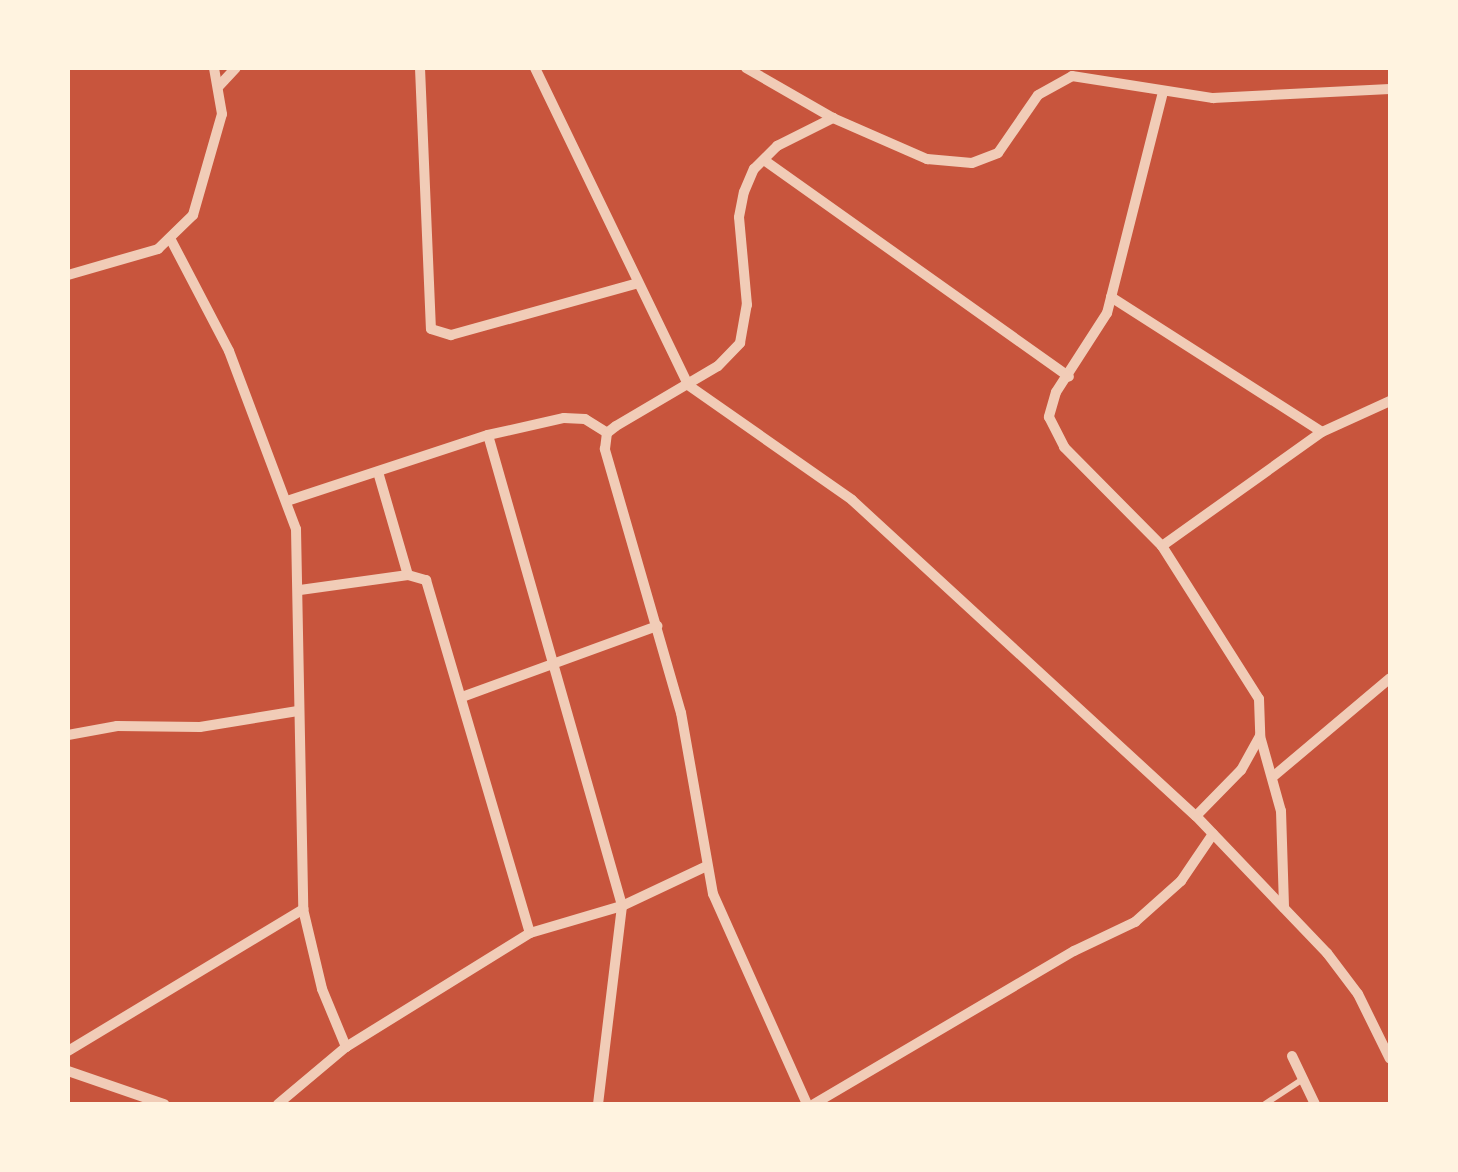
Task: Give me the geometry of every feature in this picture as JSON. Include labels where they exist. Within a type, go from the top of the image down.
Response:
[{"type":"street","points":[[68,275],[140,258],[170,240],[193,214],[210,174],[222,114],[214,68]]},
{"type":"street","points":[[218,87],[236,68]]},
{"type":"street","points":[[420,68],[421,200],[431,329],[451,335],[638,283]]},
{"type":"street","points":[[535,68],[688,385],[852,500],[1196,816],[1284,908],[1358,994],[1390,1059]]},
{"type":"street","points":[[746,68],[833,118],[928,159],[972,163],[998,152],[1047,88],[1072,76],[1095,72],[1163,92],[1263,98],[1390,89]]},
{"type":"street","points":[[1163,92],[1111,297],[1049,416],[1055,434],[1162,546],[1259,699],[1260,736],[1275,775],[1286,850],[1284,908]]},
{"type":"street","points":[[606,433],[688,385],[740,343],[747,305],[739,218],[754,169],[833,118]]},
{"type":"street","points":[[764,160],[1069,377]]},
{"type":"street","points":[[170,240],[229,351],[290,500],[300,590],[298,711],[303,909],[322,989],[346,1047]]},
{"type":"street","points":[[1111,297],[1322,432]]},
{"type":"street","points":[[1162,546],[1322,432],[1390,401]]},
{"type":"street","points":[[290,500],[488,435],[572,417],[606,433]]},
{"type":"street","points":[[606,433],[606,466],[681,713],[705,867],[811,1104],[1074,951],[1135,922],[1181,882],[1214,834]]},
{"type":"street","points":[[488,435],[556,662],[622,906],[598,1104]]},
{"type":"street","points":[[378,472],[408,575]]},
{"type":"street","points":[[300,590],[408,575],[430,587],[530,933]]},
{"type":"street","points":[[462,698],[657,626]]},
{"type":"street","points":[[1275,775],[1390,678]]},
{"type":"street","points":[[68,735],[117,726],[200,726],[298,711]]},
{"type":"street","points":[[1196,816],[1242,770],[1260,736]]},
{"type":"street","points":[[278,1104],[346,1047],[530,933],[622,906],[705,867]]},
{"type":"street","points":[[68,1051],[303,909]]},
{"type":"street","points":[[1292,1056],[1314,1104]]},
{"type":"street","points":[[68,1071],[164,1104]]},
{"type":"lane","points":[[1265,1104],[1304,1078]]}]
